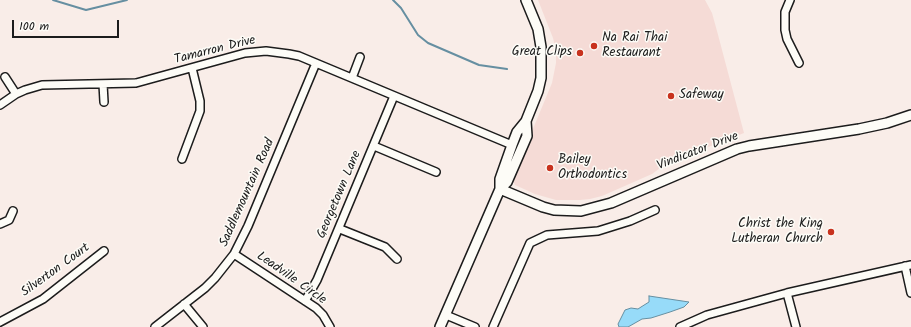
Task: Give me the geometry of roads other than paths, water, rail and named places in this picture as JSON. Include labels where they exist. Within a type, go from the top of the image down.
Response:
[{"type":"main road","points":[[500,189],[500,179],[512,145],[517,132],[526,122],[538,91],[541,78],[541,47],[538,28],[526,0]]},
{"type":"main road","name":"Vindicator Drive","points":[[500,189],[554,210],[580,210],[611,203],[737,149],[859,129],[887,123],[911,115]]},
{"type":"main road","points":[[440,327],[500,189],[507,182],[527,136],[526,122]]},
{"type":"street","points":[[790,0],[785,12],[785,30],[787,39],[799,64]]},
{"type":"street","name":"Tamarron Drive","points":[[0,105],[16,94],[42,85],[136,83],[256,51],[266,51],[289,54],[316,63],[512,145]]},
{"type":"street","points":[[352,78],[360,57]]},
{"type":"street","name":"Saddlemountain Road","points":[[155,327],[215,278],[234,254],[251,219],[316,63]]},
{"type":"street","points":[[182,159],[200,110],[200,100],[192,68]]},
{"type":"street","points":[[6,77],[16,94]]},
{"type":"street","points":[[104,84],[104,102]]},
{"type":"street","name":"Georgetown Lane","points":[[304,301],[317,280],[340,228],[394,96]]},
{"type":"street","points":[[374,146],[436,172]]},
{"type":"street","points":[[492,327],[530,243],[547,235],[598,231],[630,221],[655,210]]},
{"type":"street","points":[[0,224],[9,220],[13,211]]},
{"type":"street","points":[[340,228],[386,247],[397,259]]},
{"type":"street","name":"Silverton Court","points":[[0,322],[43,299],[104,251]]},
{"type":"street","name":"Leadville Circle","points":[[234,254],[316,308],[323,315],[330,327]]},
{"type":"street","points":[[683,326],[707,315],[787,293],[908,266],[911,293]]},
{"type":"street","points":[[787,293],[796,327]]},
{"type":"street","points":[[184,304],[202,327]]},
{"type":"street","points":[[446,315],[476,327]]},
{"type":"water","points":[[649,296],[689,302],[684,307],[651,318],[642,319],[628,327],[619,327],[618,324],[625,310],[631,308],[638,309],[649,302]]},
{"type":"waterway","points":[[53,0],[86,10],[127,0]]},
{"type":"waterway","points":[[393,0],[401,8],[418,35],[428,43],[479,65],[507,69]]},
{"type":"place","name":"Na Rai Thai Restaurant","points":[[594,46]]},
{"type":"place","name":"Great Clips","points":[[580,53]]},
{"type":"place","name":"Safeway","points":[[671,96]]},
{"type":"place","name":"Bailey Orthodontics","points":[[550,168]]},
{"type":"place","name":"Christ the King Lutheran Church","points":[[831,232]]}]
